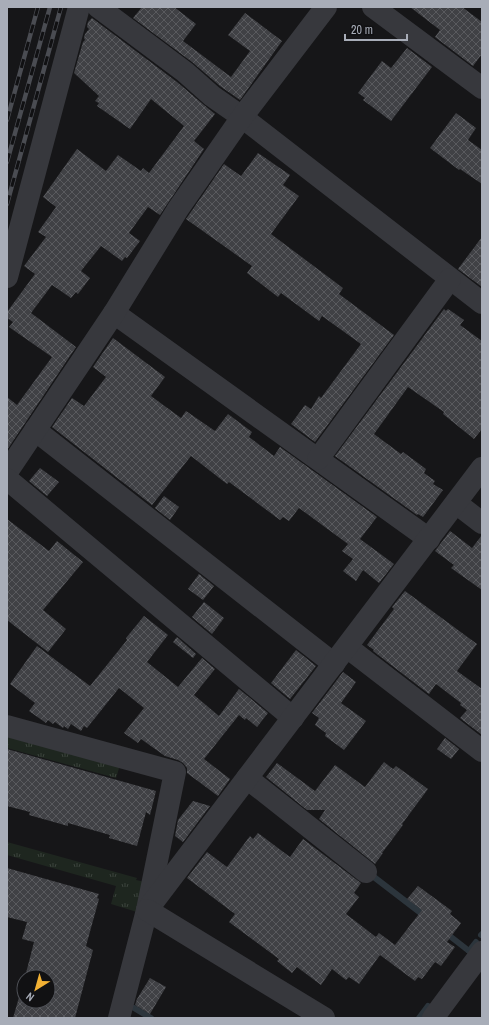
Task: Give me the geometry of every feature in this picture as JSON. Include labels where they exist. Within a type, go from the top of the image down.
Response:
[{"type":"street","points":[[7,277],[79,7]]},
{"type":"street","points":[[98,7],[185,72],[212,96],[242,117],[482,303]]},
{"type":"street","points":[[7,472],[114,313],[178,209],[242,117],[326,7]]},
{"type":"street","points":[[373,7],[482,88]]},
{"type":"street","points":[[318,459],[450,279]]},
{"type":"street","points":[[114,313],[429,539]]},
{"type":"street","points":[[36,430],[334,664]]},
{"type":"street","points":[[147,910],[348,647],[482,468]]},
{"type":"street","points":[[7,479],[293,718]]},
{"type":"street","points":[[456,503],[482,523]]},
{"type":"street","points":[[348,647],[482,751]]},
{"type":"street","points":[[7,726],[175,772],[147,910],[119,1018]]},
{"type":"street","points":[[247,778],[366,872]]},
{"type":"street","points":[[147,910],[324,1018]]},
{"type":"street","points":[[433,1018],[482,952]]},
{"type":"green space","points":[[7,733],[120,765],[116,778],[7,748]]},
{"type":"green space","points":[[7,842],[137,878],[136,880],[145,882],[137,912],[111,904],[116,886],[7,855]]},
{"type":"building","points":[[142,7],[174,7],[196,24],[183,41],[231,77],[250,51],[228,35],[245,13],[282,41],[240,100],[133,18]]},
{"type":"building","points":[[410,7],[462,7],[482,22],[482,54],[473,66],[435,37],[440,30]]},
{"type":"building","points":[[92,18],[177,82],[215,114],[194,141],[204,149],[160,215],[148,207],[129,233],[140,241],[127,258],[125,257],[122,261],[101,246],[81,271],[90,278],[78,294],[76,292],[71,298],[52,285],[31,313],[76,347],[7,450],[7,397],[17,405],[52,357],[9,327],[13,322],[7,318],[7,312],[35,274],[24,266],[46,237],[38,232],[56,207],[43,197],[77,149],[106,171],[118,155],[141,171],[143,168],[149,173],[184,126],[151,99],[130,129],[97,106],[99,103],[95,101],[99,96],[74,73],[83,42],[85,40],[85,34],[89,29],[87,27],[88,22]]},
{"type":"building","points":[[407,48],[432,67],[391,121],[363,100],[365,98],[358,93],[382,61],[391,68]]},
{"type":"building","points":[[456,113],[476,128],[468,140],[482,150],[482,184],[460,169],[459,170],[430,148]]},
{"type":"building","points":[[258,153],[290,175],[283,185],[299,196],[271,234],[343,288],[339,294],[394,335],[315,442],[291,424],[305,405],[311,409],[319,396],[321,398],[361,344],[322,316],[319,321],[281,293],[278,297],[247,273],[252,266],[186,219],[224,164],[241,176]]},
{"type":"building","points":[[482,237],[482,287],[458,269]]},
{"type":"building","points":[[444,309],[446,311],[448,309],[464,320],[460,325],[482,341],[482,429],[474,439],[443,414],[444,412],[408,387],[374,434],[401,454],[403,452],[426,469],[424,473],[435,481],[433,484],[443,490],[423,517],[418,514],[417,515],[335,456]]},
{"type":"building","points":[[113,338],[165,377],[151,396],[181,418],[186,411],[215,431],[228,414],[252,432],[249,437],[274,456],[280,447],[377,517],[360,539],[394,564],[379,583],[363,570],[356,581],[343,571],[353,559],[342,551],[348,544],[299,508],[289,521],[283,517],[280,520],[229,482],[227,484],[191,456],[152,505],[52,427],[72,398],[84,406],[106,377],[93,367]]},
{"type":"building","points":[[40,468],[59,482],[47,496],[29,481]]},
{"type":"building","points":[[164,496],[179,507],[170,520],[155,508]]},
{"type":"building","points":[[7,519],[49,551],[57,541],[83,562],[43,610],[66,629],[48,652],[7,620]]},
{"type":"building","points":[[450,531],[472,548],[482,535],[482,590],[451,568],[454,565],[435,551]]},
{"type":"building","points":[[199,574],[214,586],[203,600],[188,589]]},
{"type":"building","points":[[405,591],[477,644],[457,671],[482,689],[482,735],[460,718],[467,710],[460,705],[461,703],[436,684],[429,694],[367,645],[394,609],[392,607]]},
{"type":"building","points":[[204,602],[224,618],[212,634],[192,617]]},
{"type":"building","points":[[144,616],[168,635],[147,662],[178,687],[202,658],[215,669],[194,695],[219,716],[239,689],[268,713],[257,727],[246,718],[245,720],[239,715],[204,759],[230,779],[218,796],[187,773],[187,768],[183,763],[165,756],[141,739],[138,743],[124,733],[144,708],[119,688],[87,728],[84,726],[81,731],[71,724],[68,729],[64,726],[63,728],[55,722],[53,724],[48,720],[46,723],[29,711],[35,703],[10,684],[37,646],[90,686]]},
{"type":"building","points":[[177,637],[196,654],[193,658],[173,642]]},
{"type":"building","points":[[296,650],[316,666],[290,699],[271,683]]},
{"type":"building","points":[[343,672],[356,682],[341,703],[366,721],[344,750],[325,736],[326,733],[315,725],[319,718],[312,713]]},
{"type":"building","points":[[445,738],[459,749],[451,759],[437,749]]},
{"type":"building","points":[[7,749],[156,791],[150,815],[146,812],[137,846],[109,838],[110,835],[68,823],[68,826],[29,815],[30,812],[7,806]]},
{"type":"building","points":[[384,762],[393,769],[396,766],[428,789],[375,864],[319,819],[325,810],[307,810],[266,777],[277,763],[315,791],[335,765],[365,787]]},
{"type":"building","points":[[193,801],[210,806],[183,842],[175,836],[178,820]]},
{"type":"building","points":[[258,833],[290,857],[303,839],[361,883],[354,893],[359,897],[346,914],[376,937],[379,933],[395,945],[422,910],[407,899],[418,886],[452,911],[450,914],[461,923],[447,942],[455,947],[441,966],[435,962],[422,979],[418,977],[415,981],[380,955],[359,984],[349,977],[346,980],[332,969],[321,985],[297,967],[292,973],[277,961],[279,959],[229,922],[235,914],[187,878],[207,852],[227,867],[250,836],[253,839]]},
{"type":"building","points":[[7,868],[99,894],[97,898],[99,899],[86,946],[93,950],[75,1018],[13,1018],[16,1008],[16,1009],[56,1009],[56,969],[27,969],[34,942],[22,939],[27,922],[7,917]]},
{"type":"building","points":[[150,978],[166,987],[150,1014],[135,1005]]},
{"type":"waterway","points":[[370,874],[426,917]]},
{"type":"waterway","points":[[446,933],[469,951]]},
{"type":"waterway","points":[[469,951],[476,942]]},
{"type":"waterway","points":[[419,1018],[428,1006]]},
{"type":"waterway","points":[[134,1008],[151,1018]]},
{"type":"railway","points":[[7,120],[38,7]]},
{"type":"railway","points":[[7,162],[50,7]]},
{"type":"railway","points":[[7,204],[61,7]]}]
